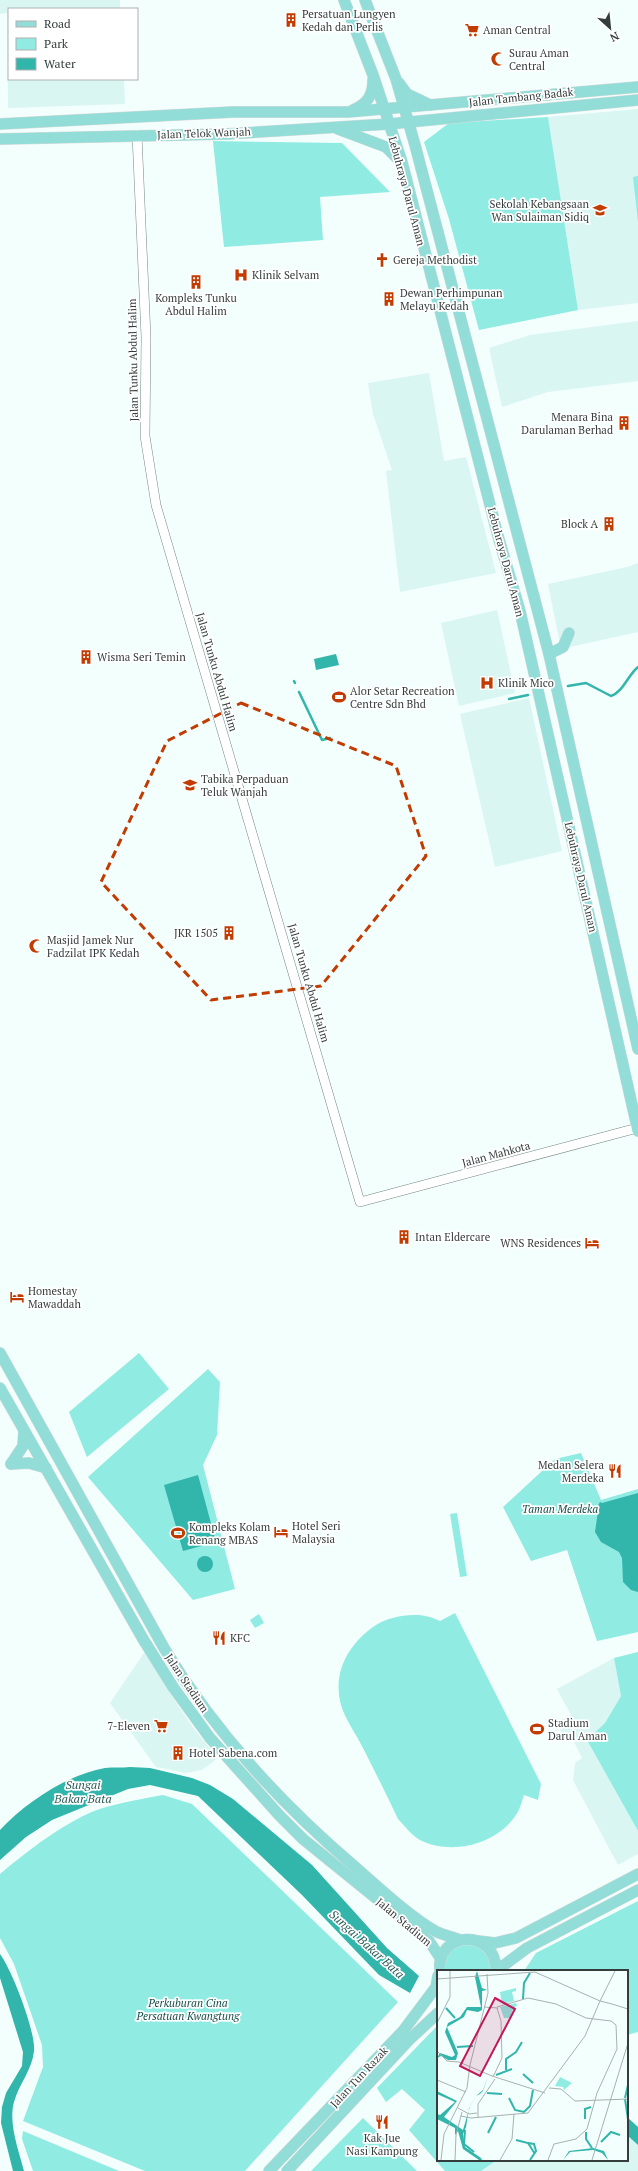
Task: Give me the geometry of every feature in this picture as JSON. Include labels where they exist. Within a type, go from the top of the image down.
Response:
[{"type":"main road","name":"Lebuhraya Darul Aman","points":[[344,0],[373,75],[402,162],[478,459],[520,611],[638,1130]]},
{"type":"main road","name":"Lebuhraya Darul Aman","points":[[365,0],[396,79],[415,145],[549,654],[638,1049]]},
{"type":"main road","points":[[348,112],[364,106],[370,98],[373,89],[373,75]]},
{"type":"main road","points":[[396,79],[407,94],[424,103],[434,106]]},
{"type":"main road","name":"Jalan Tambang Badak","points":[[404,108],[638,87]]},
{"type":"main road","name":"Jalan Tambang Badak","points":[[408,122],[544,107],[638,100]]},
{"type":"main road","name":"Jalan Telok Wanjah","points":[[0,124],[233,112],[348,112],[404,108]]},
{"type":"main road","points":[[415,145],[418,132],[422,125],[428,121]]},
{"type":"main road","name":"Jalan Telok Wanjah","points":[[0,139],[226,134],[408,122]]},
{"type":"main road","points":[[332,127],[386,147],[402,162]]},
{"type":"main road","points":[[0,142],[27,138]]},
{"type":"main road","points":[[549,654],[563,647],[569,633]]},
{"type":"main road","name":"Jalan Stadium","points":[[0,1353],[164,1648],[184,1680],[224,1735],[288,1807],[375,1885],[431,1928],[460,1940],[478,1941]]},
{"type":"main road","name":"Jalan Stadium","points":[[0,1388],[156,1661],[173,1688],[216,1745],[279,1816],[303,1839],[429,1941],[439,1969]]},
{"type":"main road","points":[[24,1430],[23,1446],[11,1464],[29,1463],[46,1468]]},
{"type":"main road","points":[[478,1941],[495,1943],[516,1938],[638,1874]]},
{"type":"main road","points":[[497,1970],[527,1948],[638,1890]]},
{"type":"main road","name":"Jalan Tun Razak","points":[[439,1969],[445,1951],[460,1940]]},
{"type":"main road","points":[[478,1941],[492,1952],[496,1961],[496,1970]]},
{"type":"main road","name":"Jalan Tun Razak","points":[[269,2171],[403,2031],[436,1987],[437,1981]]},
{"type":"main road","name":"Jalan Tun Razak","points":[[287,2171],[410,2039],[437,2014]]},
{"type":"street","name":"Jalan Tunku Abdul Halim","points":[[137,135],[146,337],[145,436],[156,506],[360,1202]]},
{"type":"street","name":"Jalan Mahkota","points":[[360,1202],[638,1130]]},
{"type":"highlighted area","points":[[241,703],[396,766],[426,856],[321,986],[211,1000],[101,882],[167,741]]},
{"type":"shaded area","points":[[0,0],[120,0],[120,8],[8,8],[8,80],[124,80],[125,104],[8,108],[7,13],[0,14]]},
{"type":"shaded area","name":"Sekolah Kebangsaan Wan Sulaiman Sidiq","points":[[638,109],[638,303],[578,310],[548,117]]},
{"type":"shaded area","points":[[638,321],[638,381],[548,392],[502,407],[489,348],[530,335]]},
{"type":"shaded area","points":[[429,373],[444,461],[466,457],[496,573],[400,592],[386,471],[392,470],[373,414],[368,383]]},
{"type":"shaded area","points":[[638,563],[638,632],[561,649],[548,584],[627,567]]},
{"type":"shaded area","points":[[497,610],[515,693],[459,706],[441,623]]},
{"type":"shaded area","points":[[529,698],[562,851],[495,867],[460,714]]},
{"type":"shaded area","points":[[148,1647],[166,1687],[194,1729],[218,1758],[202,1770],[186,1773],[156,1767],[110,1703]]},
{"type":"shaded area","points":[[614,1658],[621,1696],[605,1723],[587,1740],[638,1831],[638,1854],[618,1865],[573,1780],[575,1763],[582,1758],[571,1736],[565,1739],[557,1722],[571,1715],[557,1689]]},
{"type":"shaded area","points":[[628,2136],[638,2145],[638,2171],[481,2171],[496,2161],[628,2161]]},
{"type":"green space","points":[[548,117],[578,310],[479,330],[449,219],[424,142],[449,123]]},
{"type":"green space","points":[[213,141],[342,143],[390,192],[320,197],[323,240],[224,247]]},
{"type":"green space","points":[[638,176],[638,222],[633,177]]},
{"type":"green space","points":[[139,1353],[169,1389],[87,1457],[69,1412]]},
{"type":"green space","name":"Kompleks Kolam Renang MBAS","points":[[208,1369],[220,1382],[217,1435],[203,1465],[235,1589],[193,1600],[88,1477]]},
{"type":"green space","name":"Taman Merdeka","points":[[581,1453],[601,1500],[638,1489],[638,1632],[597,1641],[567,1550],[531,1561],[503,1507],[555,1459]]},
{"type":"green space","points":[[457,1513],[467,1576],[460,1577],[450,1514]]},
{"type":"green space","points":[[455,1613],[541,1784],[538,1800],[524,1795],[516,1815],[508,1825],[497,1833],[486,1840],[473,1844],[459,1847],[446,1847],[433,1845],[420,1840],[398,1819],[343,1710],[339,1693],[339,1681],[345,1659],[358,1640],[376,1625],[391,1618],[408,1615],[425,1616],[440,1621]]},
{"type":"green space","points":[[259,1614],[264,1623],[255,1628],[250,1620]]},
{"type":"green space","points":[[638,1652],[638,1831],[587,1740],[605,1723],[621,1696],[614,1658]]},
{"type":"green space","name":"Perkuburan Cina Persatuan Kwangtung","points":[[163,1795],[192,1804],[398,2002],[245,2171],[145,2171],[23,2121],[43,2067],[42,2045],[14,1964],[0,1938],[0,1874],[19,1858],[61,1828],[83,1816],[112,1805]]},
{"type":"green space","points":[[638,1901],[638,2032],[628,2035],[628,1970],[525,1970],[536,1953]]},
{"type":"green space","points":[[475,1944],[489,1955],[492,1970],[444,1970],[446,1957],[452,1949],[462,1945]]},
{"type":"green space","points":[[437,2026],[437,2161],[496,2161],[481,2171],[445,2171],[409,2130],[425,2110],[402,2089],[386,2102],[377,2088]]},
{"type":"green space","points":[[363,2118],[417,2171],[311,2171]]},
{"type":"green space","points":[[23,2131],[119,2171],[33,2171],[22,2139]]},
{"type":"water","points":[[336,654],[339,665],[316,670],[314,659]]},
{"type":"water","points":[[198,1475],[216,1542],[183,1551],[164,1485]]},
{"type":"water","points":[[638,1493],[638,1592],[631,1590],[623,1582],[622,1558],[619,1552],[601,1542],[595,1532],[598,1511],[596,1509],[600,1502],[602,1503]]},
{"type":"water","points":[[205,1556],[211,1558],[213,1564],[211,1570],[205,1572],[199,1570],[197,1564],[199,1558]]},
{"type":"water","name":"Sungai Bakar Bata","points":[[105,1768],[150,1768],[192,1778],[210,1785],[233,1799],[312,1865],[387,1948],[419,1976],[410,1993],[379,1975],[302,1895],[198,1796],[150,1785],[128,1789],[52,1820],[26,1837],[0,1860],[0,1830],[22,1809],[48,1791],[76,1777]]},
{"type":"water","points":[[0,1954],[17,1987],[34,2042],[33,2058],[16,2095],[12,2119],[24,2171],[13,2171],[1,2123],[2,2107],[6,2093],[22,2066],[23,2052],[0,1978]]},
{"type":"water","points":[[628,2118],[638,2127],[638,2145],[628,2136]]},
{"type":"waterway","points":[[568,686],[586,683],[611,696],[619,691],[634,670],[638,667]]},
{"type":"waterway","points":[[299,692],[322,740],[330,738]]},
{"type":"waterway","points":[[509,699],[528,695]]},
{"type":"place","name":"Persatuan Lungyen Kedah dan Perlis","points":[[291,20]]},
{"type":"place","name":"Aman Central","points":[[472,30]]},
{"type":"place","name":"Surau Aman Central","points":[[498,59]]},
{"type":"place","name":"Sekolah Kebangsaan Wan Sulaiman Sidiq","points":[[600,210]]},
{"type":"place","name":"Gereja Methodist","points":[[382,260]]},
{"type":"place","name":"Klinik Selvam","points":[[241,275]]},
{"type":"place","name":"Kompleks Tunku Abdul Halim","points":[[196,282]]},
{"type":"place","name":"Dewan Perhimpunan Melayu Kedah","points":[[389,299]]},
{"type":"place","name":"Menara Bina Darulaman Berhad","points":[[624,423]]},
{"type":"place","name":"Block A","points":[[609,524]]},
{"type":"place","name":"Wisma Seri Temin","points":[[86,657]]},
{"type":"place","name":"Klinik Mico","points":[[487,683]]},
{"type":"place","name":"Alor Setar Recreation Centre Sdn Bhd","points":[[339,697]]},
{"type":"place","name":"Tabika Perpaduan Teluk Wanjah","points":[[190,785]]},
{"type":"place","name":"JKR 1505","points":[[229,933]]},
{"type":"place","name":"Masjid Jamek Nur Fadzilat IPK Kedah","points":[[36,946]]},
{"type":"place","name":"Intan Eldercare","points":[[404,1237]]},
{"type":"place","name":"WNS Residences","points":[[592,1243]]},
{"type":"place","name":"Homestay Mawaddah","points":[[17,1297]]},
{"type":"place","name":"Medan Selera Merdeka","points":[[615,1471]]},
{"type":"place","name":"Hotel Seri Malaysia","points":[[281,1532]]},
{"type":"place","name":"Kompleks Kolam Renang MBAS","points":[[178,1533]]},
{"type":"place","name":"KFC","points":[[219,1638]]},
{"type":"place","name":"7-Eleven","points":[[161,1726]]},
{"type":"place","name":"Stadium Darul Aman","points":[[537,1729]]},
{"type":"place","name":"Hotel Sabena.com","points":[[178,1753]]},
{"type":"place","name":"Kak Jue Nasi Kampung","points":[[382,2122]]}]
